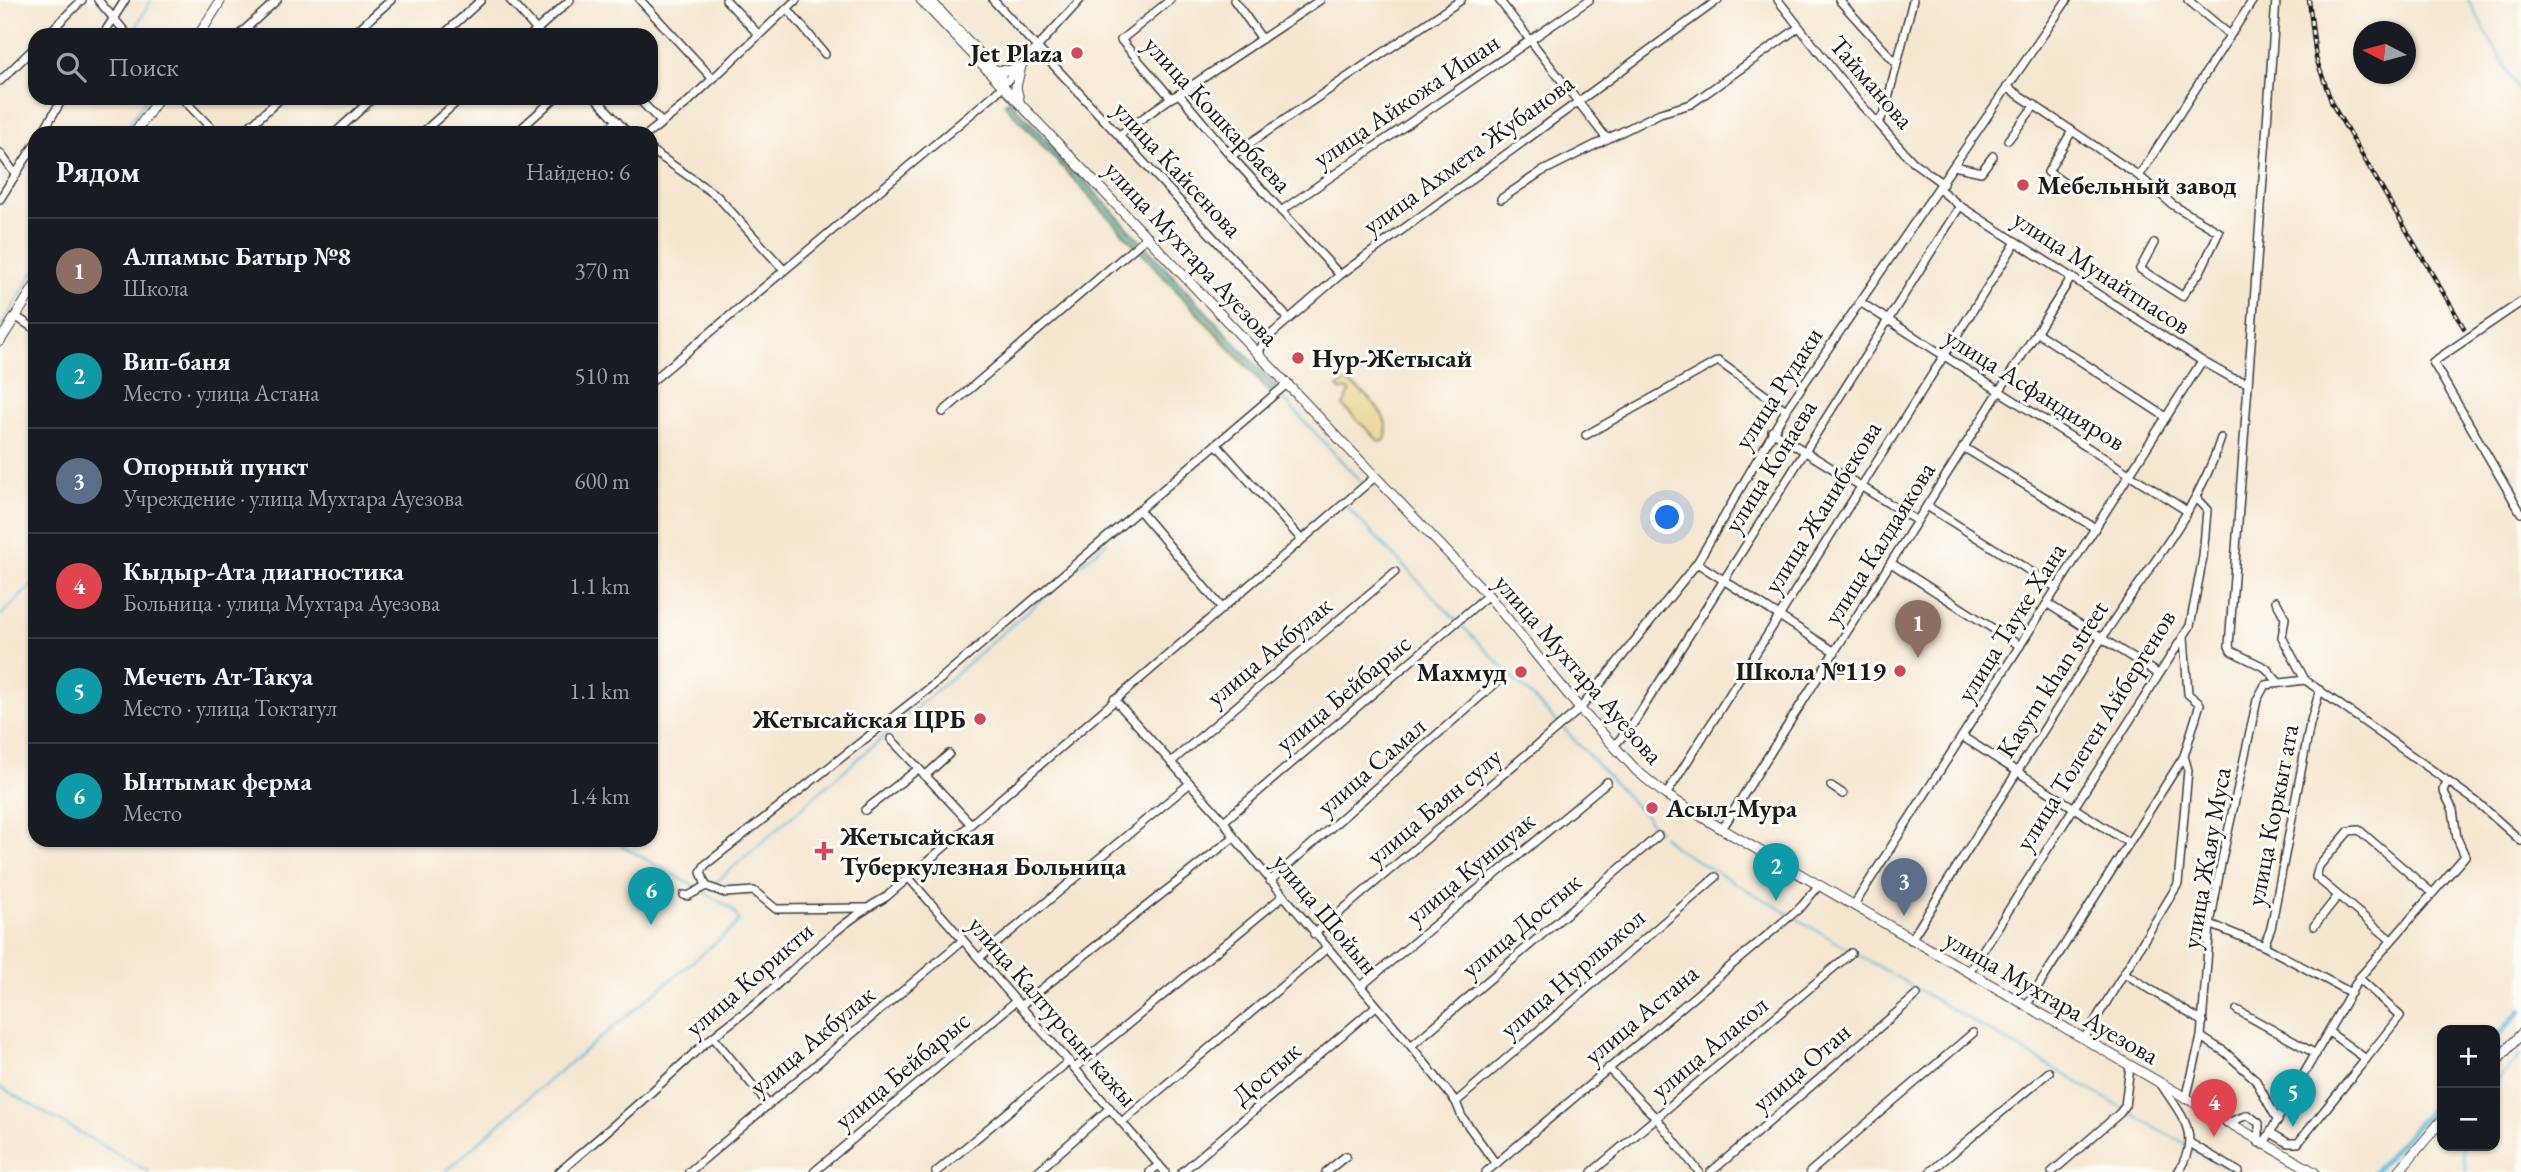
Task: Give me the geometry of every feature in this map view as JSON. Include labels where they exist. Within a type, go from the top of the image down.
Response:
[{"type":"main road","points":[[203,28],[221,0]]},
{"type":"main road","name":"улица Мухтара Ауезова","points":[[921,0],[1019,102],[1142,241],[1288,383],[1371,480],[1488,595],[1580,709],[1614,746],[1666,795],[2261,1144],[2314,1172]]},
{"type":"main road","name":"улица Мухтара Ауезова","points":[[930,0],[995,70],[1003,85]]},
{"type":"main road","points":[[995,70],[1008,71],[1021,66]]},
{"type":"main road","points":[[1019,102],[1016,87],[1021,66]]},
{"type":"main road","points":[[140,126],[154,105]]},
{"type":"main road","points":[[0,341],[28,296]]},
{"type":"main road","points":[[2500,1057],[2521,1034]]},
{"type":"main road","points":[[2398,1172],[2437,1126]]},
{"type":"street","points":[[54,28],[82,0]]},
{"type":"street","points":[[97,0],[122,28]]},
{"type":"street","points":[[107,28],[125,0]]},
{"type":"street","points":[[247,28],[277,0]]},
{"type":"street","points":[[360,28],[391,0]]},
{"type":"street","points":[[451,28],[481,0]]},
{"type":"street","points":[[510,0],[532,28]]},
{"type":"street","points":[[541,28],[570,0]]},
{"type":"street","points":[[640,0],[713,79]]},
{"type":"street","points":[[726,0],[759,35]]},
{"type":"street","points":[[658,126],[713,79],[796,0]]},
{"type":"street","name":"улица Кайсенова","points":[[993,0],[1288,318]]},
{"type":"street","points":[[658,376],[1003,85],[1080,0]]},
{"type":"street","name":"улица Кошкарбаева","points":[[1170,0],[1122,37],[1124,43],[1171,98],[1179,94],[1231,156],[1340,275]]},
{"type":"street","points":[[1234,0],[1262,39]]},
{"type":"street","points":[[1179,94],[1320,0]]},
{"type":"street","points":[[1231,156],[1461,0]]},
{"type":"street","points":[[1499,0],[1528,42],[1606,138]]},
{"type":"street","name":"улица Айкожа Ишан","points":[[1281,211],[1589,0]]},
{"type":"street","name":"улица Ахмета Жубанова","points":[[1260,357],[1260,349],[1267,338],[1340,275],[1718,0]]},
{"type":"street","name":"Тайманова","points":[[1778,0],[1798,28],[1913,162],[1941,186]]},
{"type":"street","points":[[1839,0],[1896,63]]},
{"type":"street","points":[[1879,122],[1885,111],[1913,0]]},
{"type":"street","name":"улица Рудаки","points":[[1580,709],[1697,563],[1772,431],[2067,0]]},
{"type":"street","points":[[2188,0],[2230,35]]},
{"type":"street","points":[[2139,176],[2253,0]]},
{"type":"street","points":[[2276,0],[2228,646],[2231,651],[2266,668],[2279,683],[2305,680]]},
{"type":"street","points":[[787,8],[825,54]]},
{"type":"street","points":[[1501,199],[1541,172],[1606,138],[1660,113],[1691,104],[1798,28]]},
{"type":"street","points":[[0,81],[28,54]]},
{"type":"street","points":[[2007,86],[2139,176],[2173,205],[2219,232],[2200,272],[2182,296],[2140,269],[2154,243]]},
{"type":"street","points":[[1119,135],[1171,98]]},
{"type":"street","points":[[46,126],[60,105]]},
{"type":"street","points":[[189,105],[209,126]]},
{"type":"street","points":[[250,126],[273,105]]},
{"type":"street","points":[[343,126],[365,105]]},
{"type":"street","points":[[430,126],[453,105]]},
{"type":"street","points":[[524,126],[547,105]]},
{"type":"street","points":[[602,105],[622,126]]},
{"type":"street","points":[[645,105],[662,123]]},
{"type":"street","points":[[2008,140],[2035,106]]},
{"type":"street","points":[[611,126],[617,121]]},
{"type":"street","points":[[2067,185],[2048,172],[2072,131]]},
{"type":"street","points":[[0,153],[16,175]]},
{"type":"street","points":[[0,199],[28,155]]},
{"type":"street","points":[[658,155],[717,195],[784,270]]},
{"type":"street","points":[[1954,166],[1981,172],[1993,156]]},
{"type":"street","name":"улица Мунайтпасов","points":[[1941,186],[1960,206],[2071,278],[2202,361],[2232,378],[2248,383]]},
{"type":"street","name":"улица Конаева","points":[[1614,746],[1633,724],[1960,206]]},
{"type":"street","points":[[943,412],[1142,241]]},
{"type":"street","name":"улица Жанибекова","points":[[1666,795],[2016,242]]},
{"type":"street","name":"улица Калдаякова","points":[[1722,829],[2071,278]]},
{"type":"street","name":"улица Асфандияров","points":[[1860,302],[2187,512]]},
{"type":"street","points":[[2521,302],[2433,362],[2521,513]]},
{"type":"street","points":[[15,316],[28,324]]},
{"type":"street","points":[[2036,332],[2166,417]]},
{"type":"street","points":[[1586,435],[1717,361],[1786,410]]},
{"type":"street","name":"улица Тауке Хана","points":[[1854,905],[2202,361]]},
{"type":"street","points":[[703,889],[701,872],[705,865],[931,687],[1288,383]]},
{"type":"street","points":[[1772,431],[1917,521]]},
{"type":"street","name":"Kasym khan street","points":[[1911,940],[2102,639],[2196,498],[2210,474],[2221,438]]},
{"type":"street","points":[[1217,445],[1301,539]]},
{"type":"street","points":[[1963,447],[2095,528]]},
{"type":"street","name":"улица Корикти","points":[[559,1172],[667,1081],[713,1037],[866,908],[886,897],[1371,480]]},
{"type":"street","name":"улица Толеген Айбергенов","points":[[1969,972],[2073,806],[2184,637],[2192,619],[2206,530],[2207,510],[2196,498]]},
{"type":"street","points":[[1927,506],[2057,588]]},
{"type":"street","points":[[1139,510],[1222,608]]},
{"type":"street","points":[[1697,563],[1835,652]]},
{"type":"street","points":[[1891,563],[2020,646]]},
{"type":"street","name":"улица Акбулак","points":[[1171,762],[1395,572]]},
{"type":"street","name":"улица Бейбарыс","points":[[1224,821],[1488,595]]},
{"type":"street","points":[[2276,601],[2286,618],[2281,630],[2285,646],[2305,680],[2477,802],[2521,841]]},
{"type":"street","points":[[2048,604],[2158,674]]},
{"type":"street","points":[[2026,1006],[2184,756],[2200,704],[2188,694],[2184,637]]},
{"type":"street","name":"улица Самал","points":[[1270,881],[1498,681]]},
{"type":"street","name":"улица Жаяу Муса","points":[[2186,1099],[2202,1037],[2210,925],[2257,700],[2265,685],[2279,683]]},
{"type":"street","name":"улица Коркыт ата","points":[[2264,946],[2271,928],[2310,724],[2320,690]]},
{"type":"street","name":"улица Шойын","points":[[1114,699],[1171,762],[1188,785],[1224,821],[1234,837],[1326,949],[1411,1046],[1456,1102],[1462,1116],[1496,1164]]},
{"type":"street","name":"улица Баян сулу","points":[[1314,934],[1580,709]]},
{"type":"street","points":[[1963,737],[2129,843]]},
{"type":"street","points":[[891,739],[970,823]]},
{"type":"street","points":[[925,776],[950,754]]},
{"type":"street","points":[[2084,1039],[2181,874],[2188,770],[2184,756]]},
{"type":"street","points":[[865,810],[918,769]]},
{"type":"street","name":"улица Куншуак","points":[[1360,987],[1607,782]]},
{"type":"street","points":[[2261,1144],[2271,1133],[2359,978],[2465,856],[2457,838],[2454,810],[2443,790],[2447,782]]},
{"type":"street","points":[[980,957],[1188,785]]},
{"type":"street","points":[[1831,786],[1843,794]]},
{"type":"street","points":[[2392,940],[2316,877],[2319,866],[2349,831],[2358,831],[2432,893]]},
{"type":"street","name":"улица Достык","points":[[1411,1046],[1658,836]]},
{"type":"street","points":[[1018,1003],[1234,837]]},
{"type":"street","name":"улица Калтурсын кажы","points":[[908,877],[1165,1172]]},
{"type":"street","name":"улица Нурлыжол","points":[[1456,1102],[1716,877]]},
{"type":"street","name":"улица Астана","points":[[1486,1172],[1790,915],[1819,885]]},
{"type":"street","points":[[684,895],[703,889],[725,892],[754,891],[776,909],[866,908]]},
{"type":"street","points":[[1075,1068],[1283,896]]},
{"type":"street","points":[[2314,926],[2337,897]]},
{"type":"street","points":[[2210,925],[2264,946],[2351,993]]},
{"type":"street","name":"улица Акбулак","points":[[689,1172],[963,940]]},
{"type":"street","points":[[1122,1122],[1326,949]]},
{"type":"street","name":"улица Алакол","points":[[1592,1172],[1850,953]]},
{"type":"street","points":[[2124,973],[2203,1022]]},
{"type":"street","points":[[2271,1133],[2288,1143],[2298,1143],[2400,1016],[2359,978]]},
{"type":"street","name":"улица Отан","points":[[1711,1172],[1917,995]]},
{"type":"street","name":"улица Бейбарыс","points":[[814,1172],[824,1169],[1018,1003]]},
{"type":"street","name":"Достык","points":[[1182,1172],[1376,1006]]},
{"type":"street","points":[[2236,1010],[2316,1054]]},
{"type":"street","points":[[2329,1032],[2366,1059]]},
{"type":"street","points":[[1810,1172],[1973,1033]]},
{"type":"street","points":[[713,1037],[768,1104]]},
{"type":"street","points":[[2202,1037],[2225,1052],[2255,1079],[2278,1121]]},
{"type":"street","points":[[936,1172],[1069,1061]]},
{"type":"street","points":[[2052,1172],[2123,1108],[2130,1066]]},
{"type":"street","points":[[1608,1068],[1656,1118],[1699,1172]]},
{"type":"street","points":[[1930,1172],[2049,1072]]},
{"type":"street","points":[[2161,1084],[2190,1129],[2189,1146],[2180,1170]]},
{"type":"street","points":[[1037,1172],[1110,1108]]},
{"type":"street","points":[[2226,1123],[2248,1115],[2259,1122],[2261,1144]]},
{"type":"street","points":[[2189,1146],[2239,1172]]},
{"type":"street","points":[[1326,1172],[1346,1156]]},
{"type":"street","points":[[1150,1172],[1158,1165]]},
{"type":"green space","points":[[1009,100],[1276,387],[1270,392],[1004,104]]},
{"type":"sand","points":[[1346,382],[1369,399],[1382,414],[1387,431],[1385,440],[1380,442],[1343,406],[1350,392],[1345,389],[1341,391],[1338,387]]},
{"type":"waterway","points":[[136,28],[151,0]]},
{"type":"waterway","points":[[2468,0],[2521,94]]},
{"type":"waterway","points":[[128,126],[142,105]]},
{"type":"waterway","points":[[1010,105],[1136,241]]},
{"type":"waterway","points":[[1140,245],[1275,389]]},
{"type":"waterway","points":[[0,328],[28,282]]},
{"type":"waterway","points":[[1280,395],[1362,483]]},
{"type":"waterway","points":[[1346,506],[1456,620]]},
{"type":"waterway","points":[[714,884],[1107,542]]},
{"type":"waterway","points":[[0,616],[28,589]]},
{"type":"waterway","points":[[1460,624],[1558,723]]},
{"type":"waterway","points":[[1564,729],[1659,831]]},
{"type":"waterway","points":[[1663,835],[1675,848],[1789,914]]},
{"type":"waterway","points":[[624,847],[696,887]]},
{"type":"waterway","points":[[445,1172],[531,1095],[731,930],[739,920],[732,909],[704,892]]},
{"type":"waterway","points":[[1794,917],[1850,950]]},
{"type":"waterway","points":[[1855,953],[2122,1108]]},
{"type":"waterway","points":[[2500,1033],[2521,1010]]},
{"type":"waterway","points":[[2500,1078],[2521,1055]]},
{"type":"waterway","points":[[0,1087],[149,1172]]},
{"type":"waterway","points":[[2374,1172],[2437,1103]]},
{"type":"waterway","points":[[2127,1111],[2186,1145]]},
{"type":"waterway","points":[[2190,1148],[2232,1172]]},
{"type":"waterway","points":[[2463,1151],[2466,1172]]},
{"type":"railway","points":[[2309,0],[2316,58],[2332,104],[2464,328]]},
{"type":"place","name":"Jet Plaza","points":[[1077,53]]},
{"type":"place","name":"Мебельный завод","points":[[2023,185]]},
{"type":"place","name":"Нур-Жетысай","points":[[1298,358]]},
{"type":"place","name":"Алпамыс Батыр №8","points":[[1918,658]]},
{"type":"place","name":"Школа №119","points":[[1900,671]]},
{"type":"place","name":"Махмуд","points":[[1521,672]]},
{"type":"place","name":"Жетысайская ЦРБ","points":[[980,719]]},
{"type":"place","name":"Асыл-Мура","points":[[1652,808]]},
{"type":"place","name":"Жетысайская Туберкулезная Больница","points":[[824,851]]},
{"type":"place","name":"Вип-баня","points":[[1776,901]]},
{"type":"place","name":"Опорный пункт","points":[[1904,916]]},
{"type":"place","name":"Ынтымак ферма","points":[[651,925]]},
{"type":"place","name":"Мечеть Ат-Такуа","points":[[2293,1127]]},
{"type":"place","name":"Кыдыр-Ата диагностика","points":[[2214,1137]]}]
